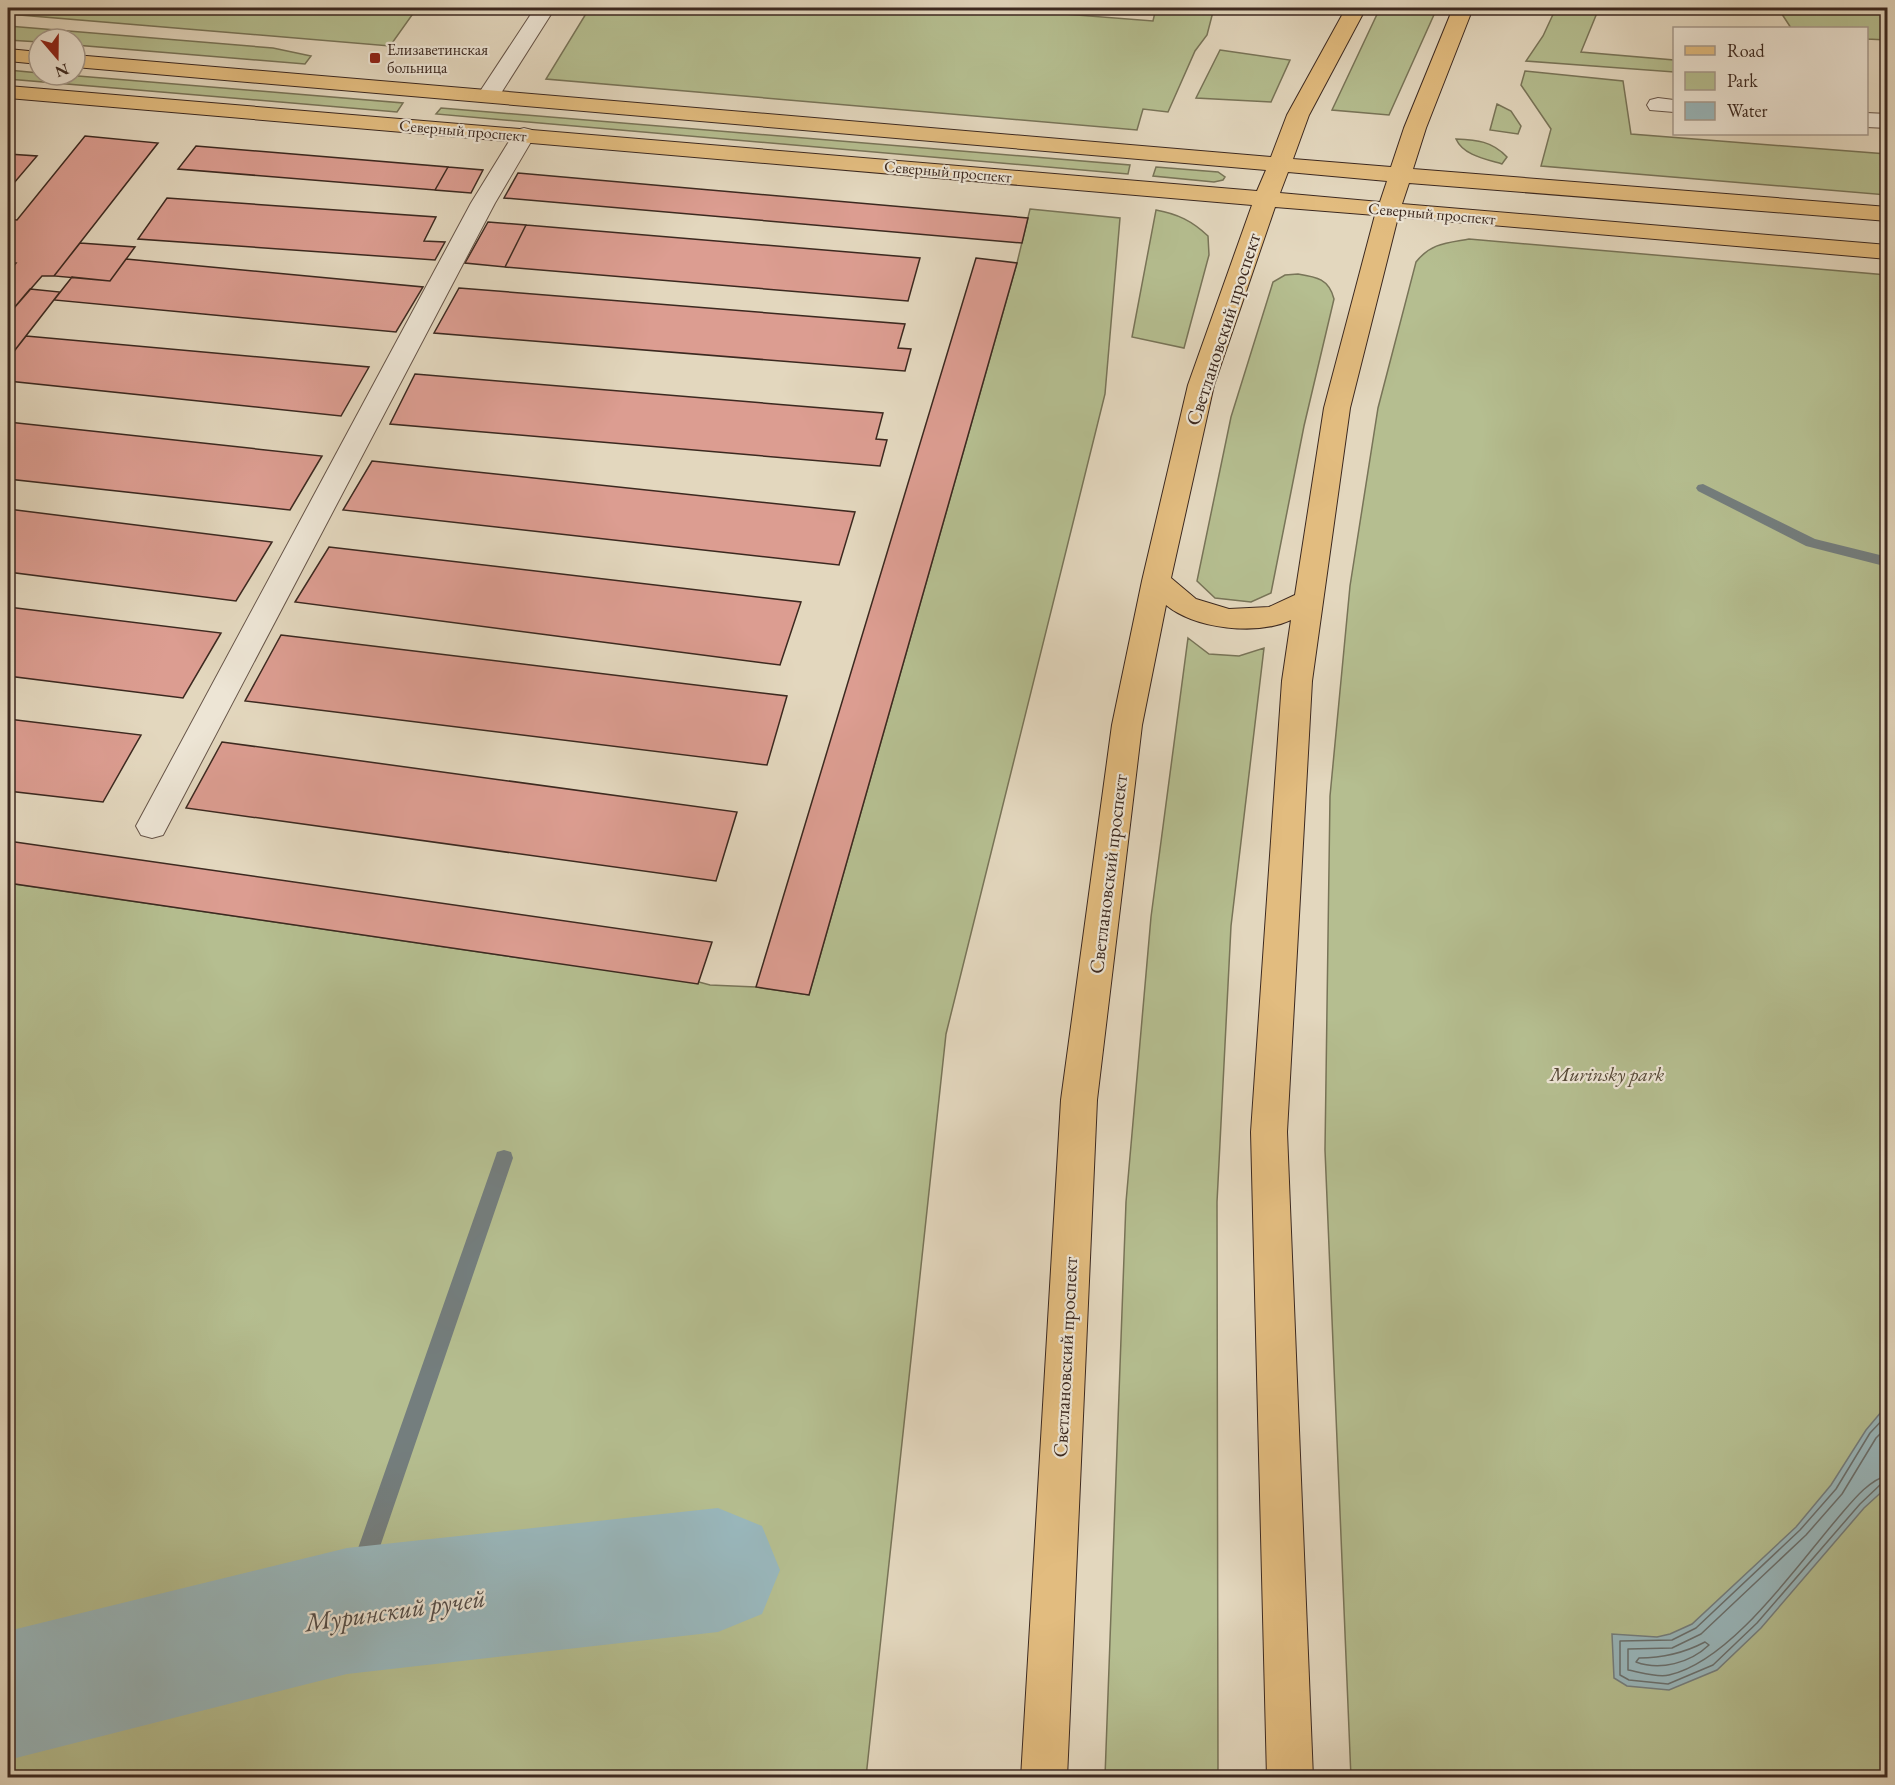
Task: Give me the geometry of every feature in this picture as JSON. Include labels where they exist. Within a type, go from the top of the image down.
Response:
[{"type":"main road","name":"Светлановский проспект","points":[[1044,1778],[1079,1100],[1127,724],[1156,582],[1201,385],[1298,115],[1356,8]]},
{"type":"main road","points":[[1290,1778],[1269,1132],[1297,681],[1337,408],[1378,243],[1415,128],[1463,8]]},
{"type":"main road","points":[[8,55],[27,57]]},
{"type":"main road","name":"Северный проспект","points":[[87,62],[1400,175],[1887,214]]},
{"type":"main road","name":"Северный проспект","points":[[8,92],[1887,252]]},
{"type":"main road","points":[[1156,582],[1186,606],[1228,619],[1273,617],[1308,601]]},
{"type":"lane","points":[[488,96],[544,8]]},
{"type":"lane","points":[[1868,120],[1887,121]]},
{"type":"lane","points":[[152,826],[483,203],[524,135]]},
{"type":"green space","points":[[8,8],[417,8],[390,46],[8,14]]},
{"type":"green space","points":[[726,8],[987,8],[1153,21],[1156,8],[1214,8],[1207,35],[1195,51],[1168,112],[1143,109],[1137,130],[546,79],[587,12],[723,13]]},
{"type":"green space","points":[[1380,8],[1437,8],[1389,115],[1332,110]]},
{"type":"green space","points":[[1556,8],[1599,8],[1581,52],[1673,60],[1673,72],[1526,61],[1543,36]]},
{"type":"green space","points":[[1778,8],[1887,8],[1887,40],[1868,39],[1868,27],[1790,27]]},
{"type":"green space","points":[[8,26],[27,28],[27,41],[8,40]]},
{"type":"green space","points":[[87,33],[273,48],[311,56],[305,64],[87,46]]},
{"type":"green space","points":[[1220,50],[1290,60],[1271,102],[1196,98]]},
{"type":"green space","points":[[8,70],[27,72],[27,81],[8,79]]},
{"type":"green space","points":[[1525,71],[1623,81],[1631,134],[1887,154],[1887,195],[1541,166],[1551,129],[1521,85]]},
{"type":"green space","points":[[87,77],[403,103],[397,112],[87,86]]},
{"type":"green space","points":[[1497,104],[1511,111],[1521,126],[1518,134],[1490,130]]},
{"type":"green space","points":[[441,108],[1130,165],[1128,174],[436,114]]},
{"type":"green space","points":[[1456,139],[1484,142],[1507,157],[1502,164],[1482,158],[1469,153]]},
{"type":"green space","points":[[1156,167],[1218,172],[1225,177],[1223,180],[1214,182],[1153,176]]},
{"type":"green space","points":[[1030,209],[1120,218],[1105,394],[946,1034],[866,1777],[8,1778],[8,883],[534,960],[538,954],[588,952],[710,985],[756,987],[809,995],[1017,263]]},
{"type":"green space","points":[[1156,210],[1184,219],[1208,236],[1209,255],[1184,348],[1132,337]]},
{"type":"green space","name":"Murinsky park","points":[[1469,239],[1887,275],[1887,1777],[1351,1778],[1325,1150],[1330,796],[1350,586],[1378,408],[1416,262],[1434,247]]},
{"type":"green space","points":[[1298,274],[1321,280],[1329,287],[1334,299],[1304,426],[1271,593],[1251,602],[1215,598],[1197,581],[1231,417],[1273,282],[1285,275]]},
{"type":"green space","points":[[1188,638],[1209,654],[1239,656],[1264,648],[1231,926],[1217,1202],[1218,1777],[1105,1777],[1126,1202],[1151,917]]},
{"type":"water","points":[[1887,1405],[1887,1487],[1864,1508],[1761,1628],[1717,1670],[1669,1690],[1627,1686],[1614,1678],[1612,1634],[1657,1637],[1692,1624],[1796,1527],[1831,1485],[1866,1430]]},
{"type":"building","points":[[85,136],[158,143],[54,276],[42,276],[8,315],[8,272],[16,263],[8,262],[8,219],[17,220]]},
{"type":"building","points":[[196,146],[448,167],[435,190],[178,169]]},
{"type":"building","points":[[8,154],[37,156],[8,190]]},
{"type":"building","points":[[448,167],[483,170],[471,193],[435,190]]},
{"type":"building","points":[[518,173],[1028,218],[1022,243],[504,198]]},
{"type":"building","points":[[167,198],[436,217],[424,241],[445,242],[435,260],[138,239]]},
{"type":"building","points":[[488,222],[526,225],[505,267],[465,263]]},
{"type":"building","points":[[526,225],[920,258],[908,301],[505,267]]},
{"type":"building","points":[[80,243],[135,247],[110,281],[54,276]]},
{"type":"building","points":[[976,258],[1017,263],[809,995],[756,987]]},
{"type":"building","points":[[126,259],[423,287],[396,332],[54,300],[72,277],[110,281]]},
{"type":"building","points":[[459,288],[905,324],[898,348],[911,349],[905,371],[434,333]]},
{"type":"building","points":[[30,289],[60,292],[8,359],[8,315]]},
{"type":"building","points":[[26,336],[369,367],[341,416],[8,381],[8,359]]},
{"type":"building","points":[[415,374],[883,413],[876,439],[887,440],[880,466],[390,424]]},
{"type":"building","points":[[8,422],[322,456],[290,510],[8,479]]},
{"type":"building","points":[[372,461],[855,512],[839,565],[343,510]]},
{"type":"building","points":[[8,509],[272,542],[236,601],[8,572]]},
{"type":"building","points":[[329,547],[801,602],[780,665],[295,602]]},
{"type":"building","points":[[8,607],[221,633],[183,698],[8,676]]},
{"type":"building","points":[[281,635],[787,696],[767,765],[245,701]]},
{"type":"building","points":[[8,719],[141,735],[103,802],[8,791]]},
{"type":"building","points":[[222,742],[737,812],[716,881],[186,808]]},
{"type":"building","points":[[8,841],[712,942],[698,984],[8,883]]},
{"type":"waterway","points":[[1703,488],[1811,543],[1888,562]]},
{"type":"waterway","points":[[347,1611],[504,1158]]},
{"type":"waterway","name":"Муринский ручей","points":[[8,1696],[347,1611],[718,1570]]},
{"type":"place","name":"Елизаветинская больница","points":[[375,58]]}]
